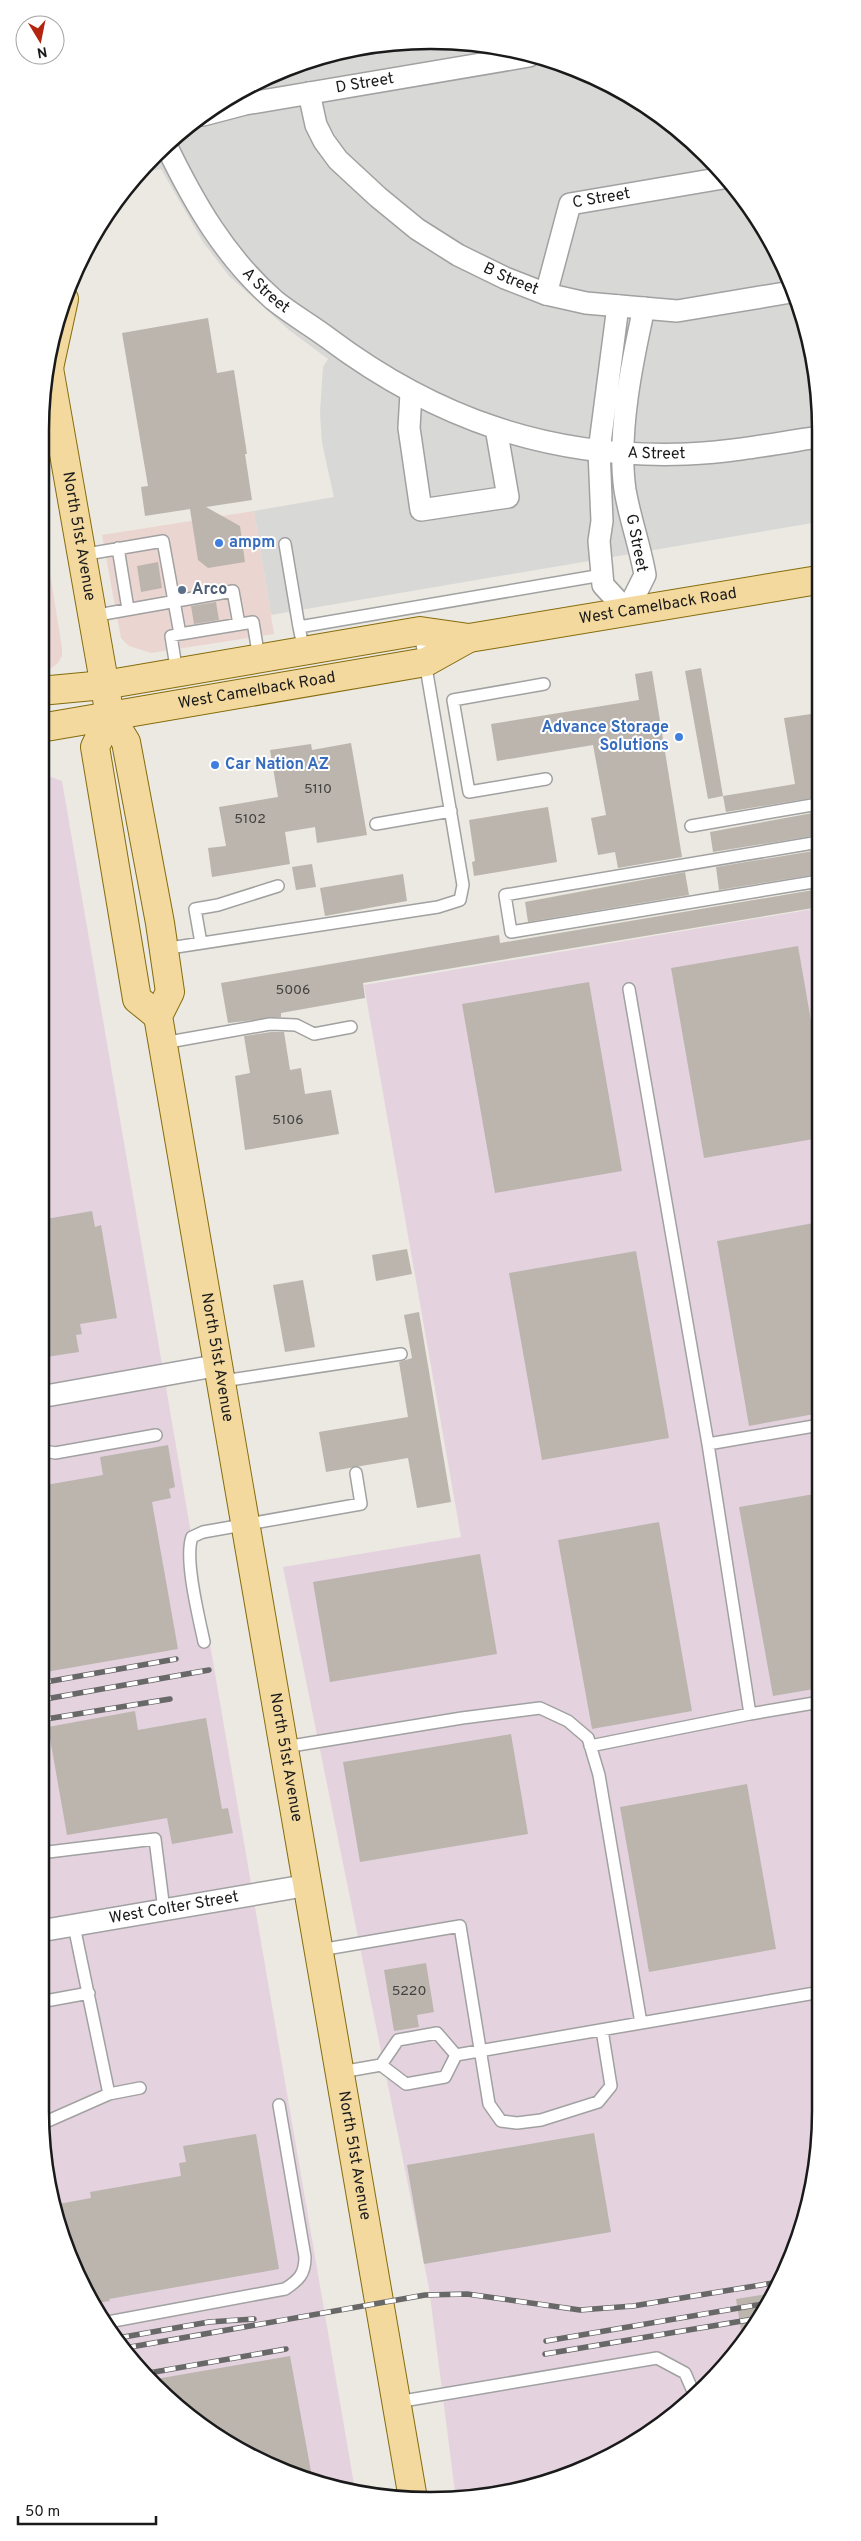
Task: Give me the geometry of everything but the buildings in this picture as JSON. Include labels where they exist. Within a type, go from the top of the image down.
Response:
[{"type":"main road","name":"North 51st Avenue","points":[[52,385],[110,716],[126,742],[163,949],[170,992],[158,1016],[413,2491]]},
{"type":"main road","name":"West Camelback Road","points":[[49,689],[104,685],[259,658],[302,639],[420,631],[468,638],[812,581]]},
{"type":"main road","name":"West Camelback Road","points":[[49,726],[426,662],[468,638]]},
{"type":"main road","points":[[110,716],[95,747],[137,999],[158,1016]]},
{"type":"street","name":"D Street","points":[[224,110],[245,104],[515,58]]},
{"type":"street","name":"B Street","points":[[309,93],[316,125],[324,141],[338,160],[378,197],[418,229],[458,255],[505,278],[546,294],[586,303],[677,310],[786,293]]},
{"type":"street","name":"A Street","points":[[170,152],[208,224],[247,274],[275,301],[368,368],[411,393],[461,416],[496,428],[560,445],[599,451],[685,454],[733,450],[812,438]]},
{"type":"street","name":"C Street","points":[[546,294],[570,204],[718,179]]},
{"type":"street","name":"G Street","points":[[618,306],[599,451],[602,521],[599,541],[603,585],[627,611],[645,575],[625,488],[624,452],[632,365],[644,308]]},
{"type":"street","points":[[411,393],[409,428],[421,510],[508,497],[496,428]]},
{"type":"street","points":[[49,1396],[221,1373]]},
{"type":"street","name":"West Colter Street","points":[[49,1930],[309,1885]]},
{"type":"lane","points":[[81,555],[162,541],[180,634]]},
{"type":"lane","points":[[285,544],[302,639],[602,575]]},
{"type":"lane","points":[[118,548],[128,609]]},
{"type":"lane","points":[[92,616],[233,591],[239,624]]},
{"type":"lane","points":[[176,673],[171,636],[180,634],[253,622],[259,658]]},
{"type":"lane","points":[[163,949],[452,905],[460,900],[462,886],[420,631]]},
{"type":"lane","points":[[544,684],[453,700],[469,792],[546,780]]},
{"type":"lane","points":[[690,826],[812,805]]},
{"type":"lane","points":[[376,824],[450,812]]},
{"type":"lane","points":[[812,843],[504,895],[511,932],[812,881]]},
{"type":"lane","points":[[201,943],[195,910],[218,905],[278,886]]},
{"type":"lane","points":[[630,989],[708,1444],[750,1714]]},
{"type":"lane","points":[[163,1043],[270,1024],[296,1025],[314,1034],[351,1027]]},
{"type":"lane","points":[[221,1373],[401,1354]]},
{"type":"lane","points":[[708,1444],[812,1427]]},
{"type":"lane","points":[[49,1452],[55,1453],[156,1435]]},
{"type":"lane","points":[[204,1642],[191,1564],[190,1549],[192,1538],[202,1532],[361,1504],[356,1472]]},
{"type":"lane","points":[[590,1746],[812,1703]]},
{"type":"lane","points":[[285,1747],[462,1718],[540,1708],[568,1721],[588,1738],[599,1775],[641,2023]]},
{"type":"lane","points":[[49,1852],[155,1839],[164,1910]]},
{"type":"lane","points":[[74,1926],[109,2094]]},
{"type":"lane","points":[[320,1950],[460,1926],[482,2051],[489,2104],[501,2121],[518,2123],[541,2120],[598,2102],[611,2086],[602,2030]]},
{"type":"lane","points":[[49,2000],[89,1993]]},
{"type":"lane","points":[[456,2055],[812,1994]]},
{"type":"lane","points":[[341,2072],[381,2065],[398,2040],[437,2033],[456,2055]]},
{"type":"lane","points":[[381,2065],[406,2084],[445,2078],[456,2055]]},
{"type":"lane","points":[[49,2120],[109,2094],[140,2088]]},
{"type":"lane","points":[[112,2321],[285,2290],[299,2280],[306,2268],[306,2257],[279,2105]]},
{"type":"lane","points":[[397,2402],[657,2358],[685,2373],[692,2388]]},
{"type":"shaded area","points":[[430,49],[480,52],[505,56],[553,69],[599,88],[643,113],[663,128],[682,143],[718,179],[748,218],[773,262],[792,308],[805,356],[809,381],[812,430],[812,523],[271,615],[254,511],[334,497],[322,443],[320,413],[323,367],[328,359],[289,330],[229,276],[203,242],[161,169],[151,171],[179,143],[218,113],[240,100],[284,78],[308,69],[356,56],[381,52]]},
{"type":"shaded area","points":[[254,511],[274,634],[151,653],[129,646],[121,638],[102,535]]},
{"type":"shaded area","points":[[49,567],[62,648],[62,656],[58,663],[49,670]]},
{"type":"shaded area","points":[[49,776],[62,781],[354,2485],[308,2472],[284,2463],[240,2441],[218,2428],[179,2398],[143,2362],[113,2323],[88,2279],[69,2233],[56,2185],[52,2160],[49,2110]]},
{"type":"shaded area","points":[[812,909],[812,2110],[809,2160],[805,2185],[792,2233],[783,2257],[761,2301],[748,2323],[718,2362],[682,2398],[643,2428],[577,2463],[553,2472],[505,2485],[455,2491],[429,2288],[283,1567],[461,1537],[364,985]]},
{"type":"railway","points":[[49,1681],[176,1659]]},
{"type":"railway","points":[[49,1698],[209,1670]]},
{"type":"railway","points":[[49,1719],[170,1699]]},
{"type":"railway","points":[[131,2347],[425,2295],[467,2294],[580,2310],[633,2306],[771,2283]]},
{"type":"railway","points":[[546,2341],[759,2305]]},
{"type":"railway","points":[[124,2337],[209,2322],[254,2319]]},
{"type":"railway","points":[[545,2354],[750,2320]]},
{"type":"railway","points":[[153,2372],[286,2349]]},
{"type":"place","name":"ampm","points":[[219,543]]},
{"type":"place","name":"Arco","points":[[182,590]]},
{"type":"place","name":"Advance Storage Solutions","points":[[679,737]]},
{"type":"place","name":"Car Nation AZ","points":[[215,765]]}]
